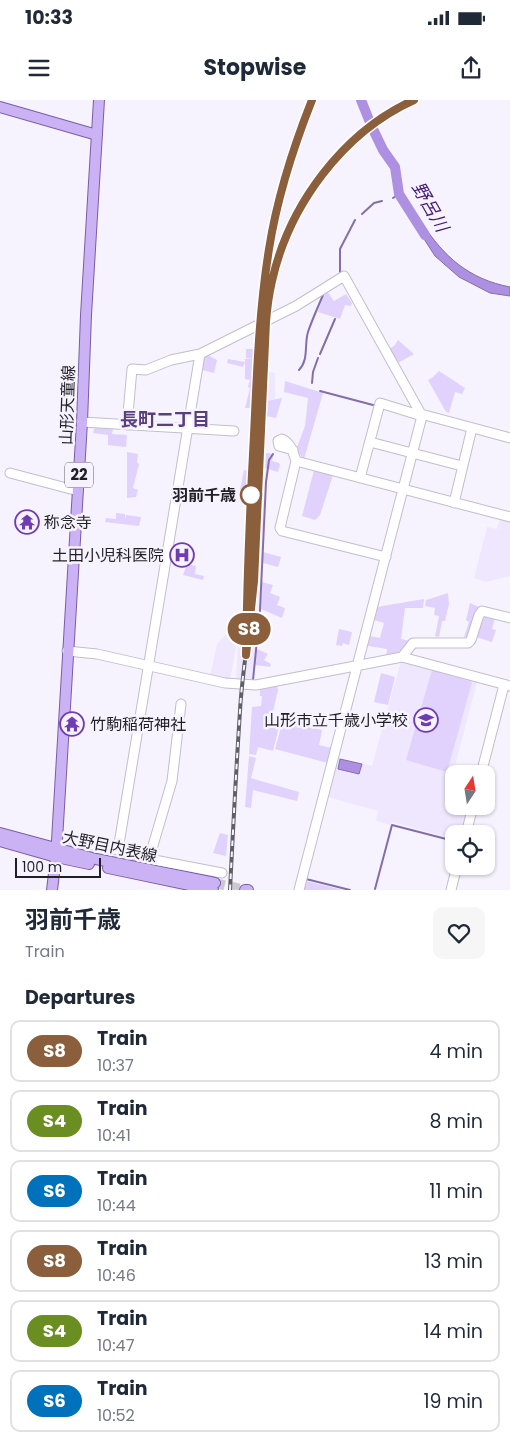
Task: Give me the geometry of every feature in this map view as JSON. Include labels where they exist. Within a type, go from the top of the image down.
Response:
[{"type":"main road","name":"山形天童線","points":[[52,890],[56,853],[78,491],[87,295],[99,100]]},
{"type":"main road","points":[[2,108],[97,135]]},
{"type":"main road","name":"大野目内表線","points":[[0,833],[56,853]]},
{"type":"main road","name":"大野目内表線","points":[[0,841],[214,886]]},
{"type":"street","points":[[127,425],[132,369],[146,370],[171,360],[200,354],[296,306],[344,276],[421,415],[404,490],[299,890]]},
{"type":"street","points":[[118,850],[200,354]]},
{"type":"street","points":[[360,478],[380,403],[510,438]]},
{"type":"street","points":[[82,422],[234,431]]},
{"type":"street","points":[[454,503],[472,428]]},
{"type":"street","points":[[370,442],[462,466]]},
{"type":"street","points":[[293,450],[296,461],[280,528],[282,531],[386,557]]},
{"type":"street","points":[[296,461],[510,517]]},
{"type":"street","points":[[10,473],[78,491]]},
{"type":"street","points":[[402,657],[412,643],[468,643],[471,640],[482,611],[510,618]]},
{"type":"street","points":[[68,651],[97,654],[225,683],[256,685],[402,657],[507,685],[485,765]]},
{"type":"street","points":[[149,859],[172,781],[181,704]]},
{"type":"street","points":[[74,841],[118,850],[149,859],[222,873]]},
{"type":"street","points":[[451,890],[455,875]]},
{"type":"shaded area","points":[[422,223],[439,246],[459,265],[482,278],[510,287],[510,296],[490,293],[459,277],[435,256],[415,225]]},
{"type":"shaded area","points":[[327,291],[334,301],[346,294],[352,303],[351,306],[345,305],[340,319],[318,312],[324,293]]},
{"type":"shaded area","points":[[270,323],[269,372],[275,373],[275,399],[267,401],[266,405],[263,519],[252,682],[236,681],[238,642],[242,642],[256,329]]},
{"type":"shaded area","points":[[398,340],[414,354],[396,364],[388,350]]},
{"type":"shaded area","points":[[246,349],[253,349],[253,358],[246,358]]},
{"type":"shaded area","points":[[206,354],[217,360],[214,373],[199,369],[201,359]]},
{"type":"shaded area","points":[[253,358],[253,408],[245,408],[250,380],[245,379],[245,359]]},
{"type":"shaded area","points":[[228,359],[245,362],[243,367],[227,363]]},
{"type":"shaded area","points":[[439,371],[465,388],[462,394],[455,392],[449,413],[446,412],[428,380]]},
{"type":"shaded area","points":[[285,381],[323,393],[304,459],[296,450],[305,426],[308,398],[284,392]]},
{"type":"shaded area","points":[[282,398],[276,418],[266,416],[267,401]]},
{"type":"shaded area","points":[[96,428],[113,429],[112,434],[127,435],[126,447],[108,445],[108,435],[93,433]]},
{"type":"shaded area","points":[[127,452],[138,454],[137,462],[139,464],[133,488],[138,490],[136,497],[127,498]]},
{"type":"shaded area","points":[[266,453],[274,454],[272,461],[280,465],[278,472],[265,468]]},
{"type":"shaded area","points":[[244,470],[250,471],[249,492],[240,490]]},
{"type":"shaded area","points":[[314,470],[333,475],[320,515],[315,520],[302,516]]},
{"type":"shaded area","points":[[116,513],[125,514],[125,519],[126,515],[141,517],[139,526],[105,522],[106,518],[116,519]]},
{"type":"shaded area","points":[[500,519],[510,521],[510,576],[486,582],[474,578],[487,527],[497,529]]},
{"type":"shaded area","points":[[263,552],[281,557],[278,567],[263,563]]},
{"type":"shaded area","points":[[187,564],[196,566],[195,574],[204,576],[203,580],[183,575]]},
{"type":"shaded area","points":[[262,582],[273,585],[270,593],[280,597],[277,605],[285,608],[282,618],[261,609]]},
{"type":"shaded area","points":[[448,593],[449,604],[445,621],[442,621],[439,637],[435,636],[439,616],[434,615],[435,608],[425,606],[426,600]]},
{"type":"shaded area","points":[[424,599],[423,608],[405,608],[401,639],[410,641],[395,655],[386,656],[387,649],[368,646],[370,636],[380,638],[384,623],[374,620],[377,607]]},
{"type":"shaded area","points":[[470,603],[479,607],[469,636],[464,637],[469,622],[466,620]]},
{"type":"shaded area","points":[[486,615],[495,618],[492,629],[496,630],[492,642],[476,637],[481,618]]},
{"type":"shaded area","points":[[231,629],[239,631],[230,680],[210,677],[217,644]]},
{"type":"shaded area","points":[[339,629],[352,632],[349,645],[343,643],[342,646],[336,645]]},
{"type":"shaded area","points":[[257,649],[268,654],[264,660],[271,664],[270,667],[255,665]]},
{"type":"shaded area","name":"山形市立千歳小学校","points":[[401,661],[477,682],[455,765],[445,765],[445,815],[468,815],[465,825],[445,825],[445,837],[392,822],[391,825],[376,821],[378,811],[328,797],[339,758],[372,766]]},
{"type":"shaded area","points":[[432,670],[472,682],[449,765],[445,765],[445,771],[406,760]]},
{"type":"shaded area","points":[[381,673],[395,677],[388,705],[374,702]]},
{"type":"shaded area","points":[[277,685],[278,690],[272,716],[281,719],[273,751],[258,747],[256,755],[249,754],[252,707],[261,706],[262,696],[260,696],[260,689]]},
{"type":"shaded area","points":[[283,720],[322,730],[319,745],[332,748],[328,763],[275,749]]},
{"type":"shaded area","points":[[249,756],[256,758],[251,778],[299,792],[297,801],[253,790],[251,808],[245,807]]},
{"type":"shaded area","points":[[340,759],[362,764],[359,774],[338,769]]},
{"type":"shaded area","points":[[220,833],[228,835],[226,856],[213,853]]},
{"type":"shaded area","points":[[306,881],[343,890],[303,890]]},
{"type":"waterway","name":"野呂川","points":[[361,100],[383,150],[395,167],[399,194],[425,235]]},
{"type":"waterway","name":"野呂川","points":[[393,198],[399,194]]},
{"type":"waterway","points":[[362,214],[374,203],[382,201]]},
{"type":"waterway","points":[[340,272],[340,249],[355,220]]},
{"type":"waterway","points":[[299,370],[304,362],[308,332],[323,295]]},
{"type":"waterway","points":[[320,354],[335,319]]},
{"type":"waterway","points":[[312,383],[313,372],[318,358]]},
{"type":"waterway","points":[[320,391],[373,405]]},
{"type":"waterway","points":[[253,680],[260,610],[266,482],[269,460],[273,454]]},
{"type":"waterway","points":[[375,889],[392,825],[445,839]]},
{"type":"waterway","points":[[306,879],[350,890]]},
{"type":"tunnel","points":[[215,883],[245,890]]},
{"type":"railway","points":[[263,291],[270,242],[281,194],[312,100]]},
{"type":"railway","points":[[230,890],[241,697],[255,572],[265,336],[267,309],[275,270],[289,232],[301,209],[331,165],[369,127],[390,112],[414,100]]},
{"type":"railway","points":[[248,563],[254,445]]},
{"type":"train","name":"S8","points":[[312,100],[293,151],[276,211],[264,280],[259,338],[247,580],[246,655],[254,581],[267,309],[278,258],[299,212],[313,189],[346,148],[354,139],[387,114],[414,100]]},
{"type":"place","name":"羽前千歳","points":[[251,495]]},
{"type":"place","name":"称念寺","points":[[27,522]]},
{"type":"place","name":"土田小児科医院","points":[[182,555]]},
{"type":"place","name":"山形市立千歳小学校","points":[[426,720]]},
{"type":"place","name":"竹駒稲荷神社","points":[[72,724]]},
{"type":"district","name":"長町二丁目","points":[[165,420]]}]
